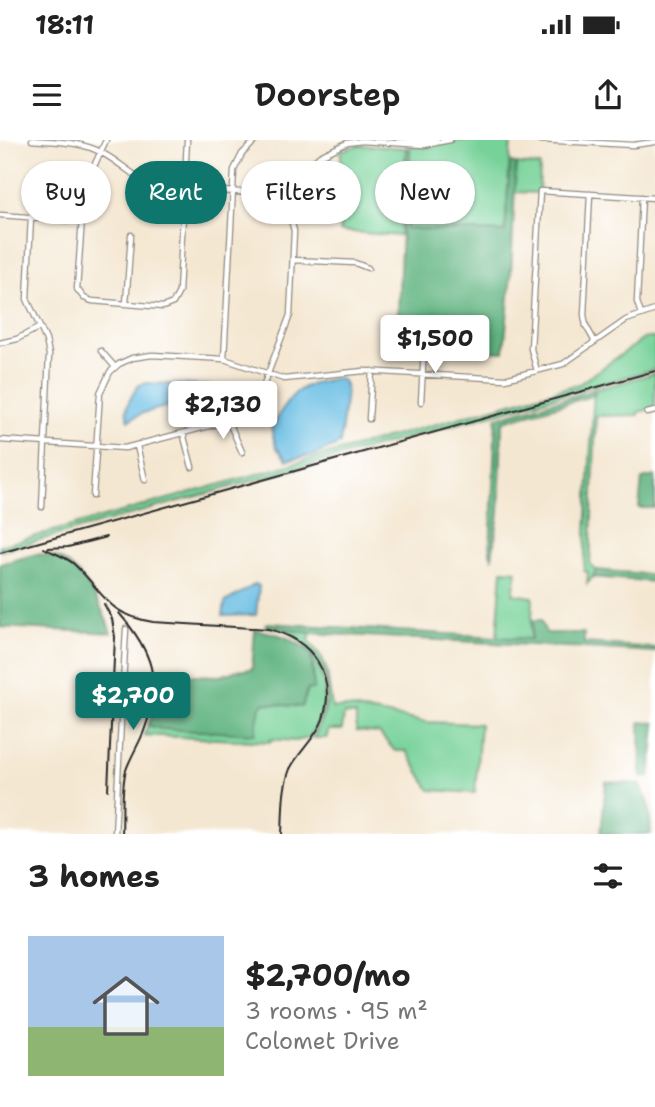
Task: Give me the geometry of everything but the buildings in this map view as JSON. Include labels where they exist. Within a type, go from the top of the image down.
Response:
[{"type":"street","points":[[32,140],[76,144],[101,152],[125,168]]},
{"type":"street","points":[[97,161],[106,140]]},
{"type":"street","points":[[186,161],[187,140]]},
{"type":"street","points":[[224,359],[236,165],[242,154],[256,140]]},
{"type":"street","points":[[390,143],[436,140]]},
{"type":"street","points":[[316,161],[334,148],[355,142],[383,141],[424,145],[450,140]]},
{"type":"street","points":[[540,140],[641,145],[655,142]]},
{"type":"street","points":[[537,372],[531,349],[540,191],[655,198]]},
{"type":"street","points":[[227,193],[241,193]]},
{"type":"street","points":[[590,194],[585,320],[595,342]]},
{"type":"street","points":[[641,314],[637,302],[642,197]]},
{"type":"street","points":[[0,215],[21,216]]},
{"type":"street","points":[[31,224],[27,299],[46,340],[49,354],[41,507]]},
{"type":"street","points":[[81,224],[76,285],[78,293],[87,300],[163,307],[173,303],[178,296],[182,224]]},
{"type":"street","points":[[0,441],[125,448],[228,420],[244,411],[254,401],[267,375],[288,322],[293,224]]},
{"type":"street","points":[[126,304],[131,235]]},
{"type":"street","points":[[293,260],[355,263],[368,268]]},
{"type":"street","points":[[93,496],[100,393],[107,376],[132,358],[143,355],[224,359],[285,379],[372,371],[505,379],[569,361],[619,325],[655,310]]},
{"type":"street","points":[[0,343],[17,339],[40,327]]},
{"type":"street","points":[[421,401],[424,348]]},
{"type":"street","points":[[102,351],[116,367]]},
{"type":"street","points":[[369,419],[372,371]]},
{"type":"street","points":[[647,413],[655,411]]},
{"type":"street","points":[[228,420],[242,452]]},
{"type":"street","points":[[183,433],[192,467]]},
{"type":"street","points":[[137,446],[145,480]]},
{"type":"street","points":[[115,834],[126,629]]},
{"type":"green space","points":[[457,140],[511,141],[505,232],[407,229],[407,224],[475,224],[475,161],[409,161],[410,146],[429,146]]},
{"type":"green space","points":[[359,145],[406,148],[405,161],[375,161],[375,224],[401,224],[400,236],[340,231],[340,224],[361,224],[361,161],[341,161],[341,151]]},
{"type":"green space","points":[[406,148],[410,148],[410,161],[405,161]]},
{"type":"green space","points":[[510,163],[516,164],[504,352],[393,346],[397,332],[402,224],[407,224],[407,229],[505,232]]},
{"type":"green space","points":[[516,164],[540,166],[539,193],[514,192]]},
{"type":"green space","points":[[645,338],[655,338],[655,369],[0,551],[0,546],[579,384]]},
{"type":"green space","points":[[655,373],[655,408],[638,412],[638,415],[596,416],[590,564],[596,570],[587,584],[588,572],[584,571],[594,390]]},
{"type":"green space","points":[[594,390],[595,395],[504,421],[499,513],[492,557],[490,552],[496,418]]},
{"type":"green space","points":[[655,476],[655,508],[639,508],[642,479]]},
{"type":"green space","points":[[37,554],[58,558],[76,571],[97,601],[111,633],[0,627],[0,564]]},
{"type":"green space","points":[[502,570],[517,571],[513,594],[533,597],[531,639],[497,638]]},
{"type":"green space","points":[[596,570],[655,575],[655,582],[593,577]]},
{"type":"green space","points":[[533,620],[541,620],[546,633],[584,633],[584,643],[655,648],[655,652],[311,633],[265,625],[268,623],[531,639]]},
{"type":"green space","points":[[284,629],[311,633],[309,640],[322,658],[327,671],[332,708],[351,708],[426,722],[480,724],[475,793],[430,790],[406,751],[395,751],[379,733],[356,731],[356,715],[344,714],[342,730],[328,730],[327,738],[313,738],[326,706],[325,676],[311,651]]},
{"type":"green space","points":[[255,630],[285,637],[311,653],[314,689],[307,690],[302,707],[265,703],[260,707],[255,734],[162,729],[148,725],[153,713],[156,674],[221,676],[252,669]]},
{"type":"green space","points":[[311,653],[321,674],[324,696],[320,717],[309,738],[295,741],[271,739],[270,742],[144,735],[148,725],[162,729],[260,707],[265,703],[302,707],[314,673]]},
{"type":"green space","points":[[640,722],[655,723],[650,777],[641,776]]},
{"type":"green space","points":[[606,782],[640,784],[649,804],[651,834],[601,834]]},
{"type":"water","points":[[339,378],[344,382],[346,391],[340,444],[314,455],[287,460],[276,447],[271,428],[278,416],[291,398],[304,387]]},
{"type":"water","points":[[147,383],[213,386],[233,389],[244,396],[242,399],[221,393],[213,394],[143,413],[129,420],[129,402],[139,385]]},
{"type":"water","points":[[256,584],[259,586],[256,615],[223,616],[225,602]]},
{"type":"railway","points":[[0,553],[655,371]]},
{"type":"railway","points":[[48,548],[68,547],[106,537]]},
{"type":"railway","points":[[44,548],[74,564],[107,601],[125,614],[153,622],[269,629],[298,641],[309,650],[323,674],[327,688],[326,703],[320,726],[293,763],[287,777],[282,834]]},
{"type":"railway","points":[[104,604],[112,619],[115,637],[108,790]]},
{"type":"railway","points":[[119,613],[140,640],[151,668],[153,682],[150,713],[124,777],[122,834]]}]
